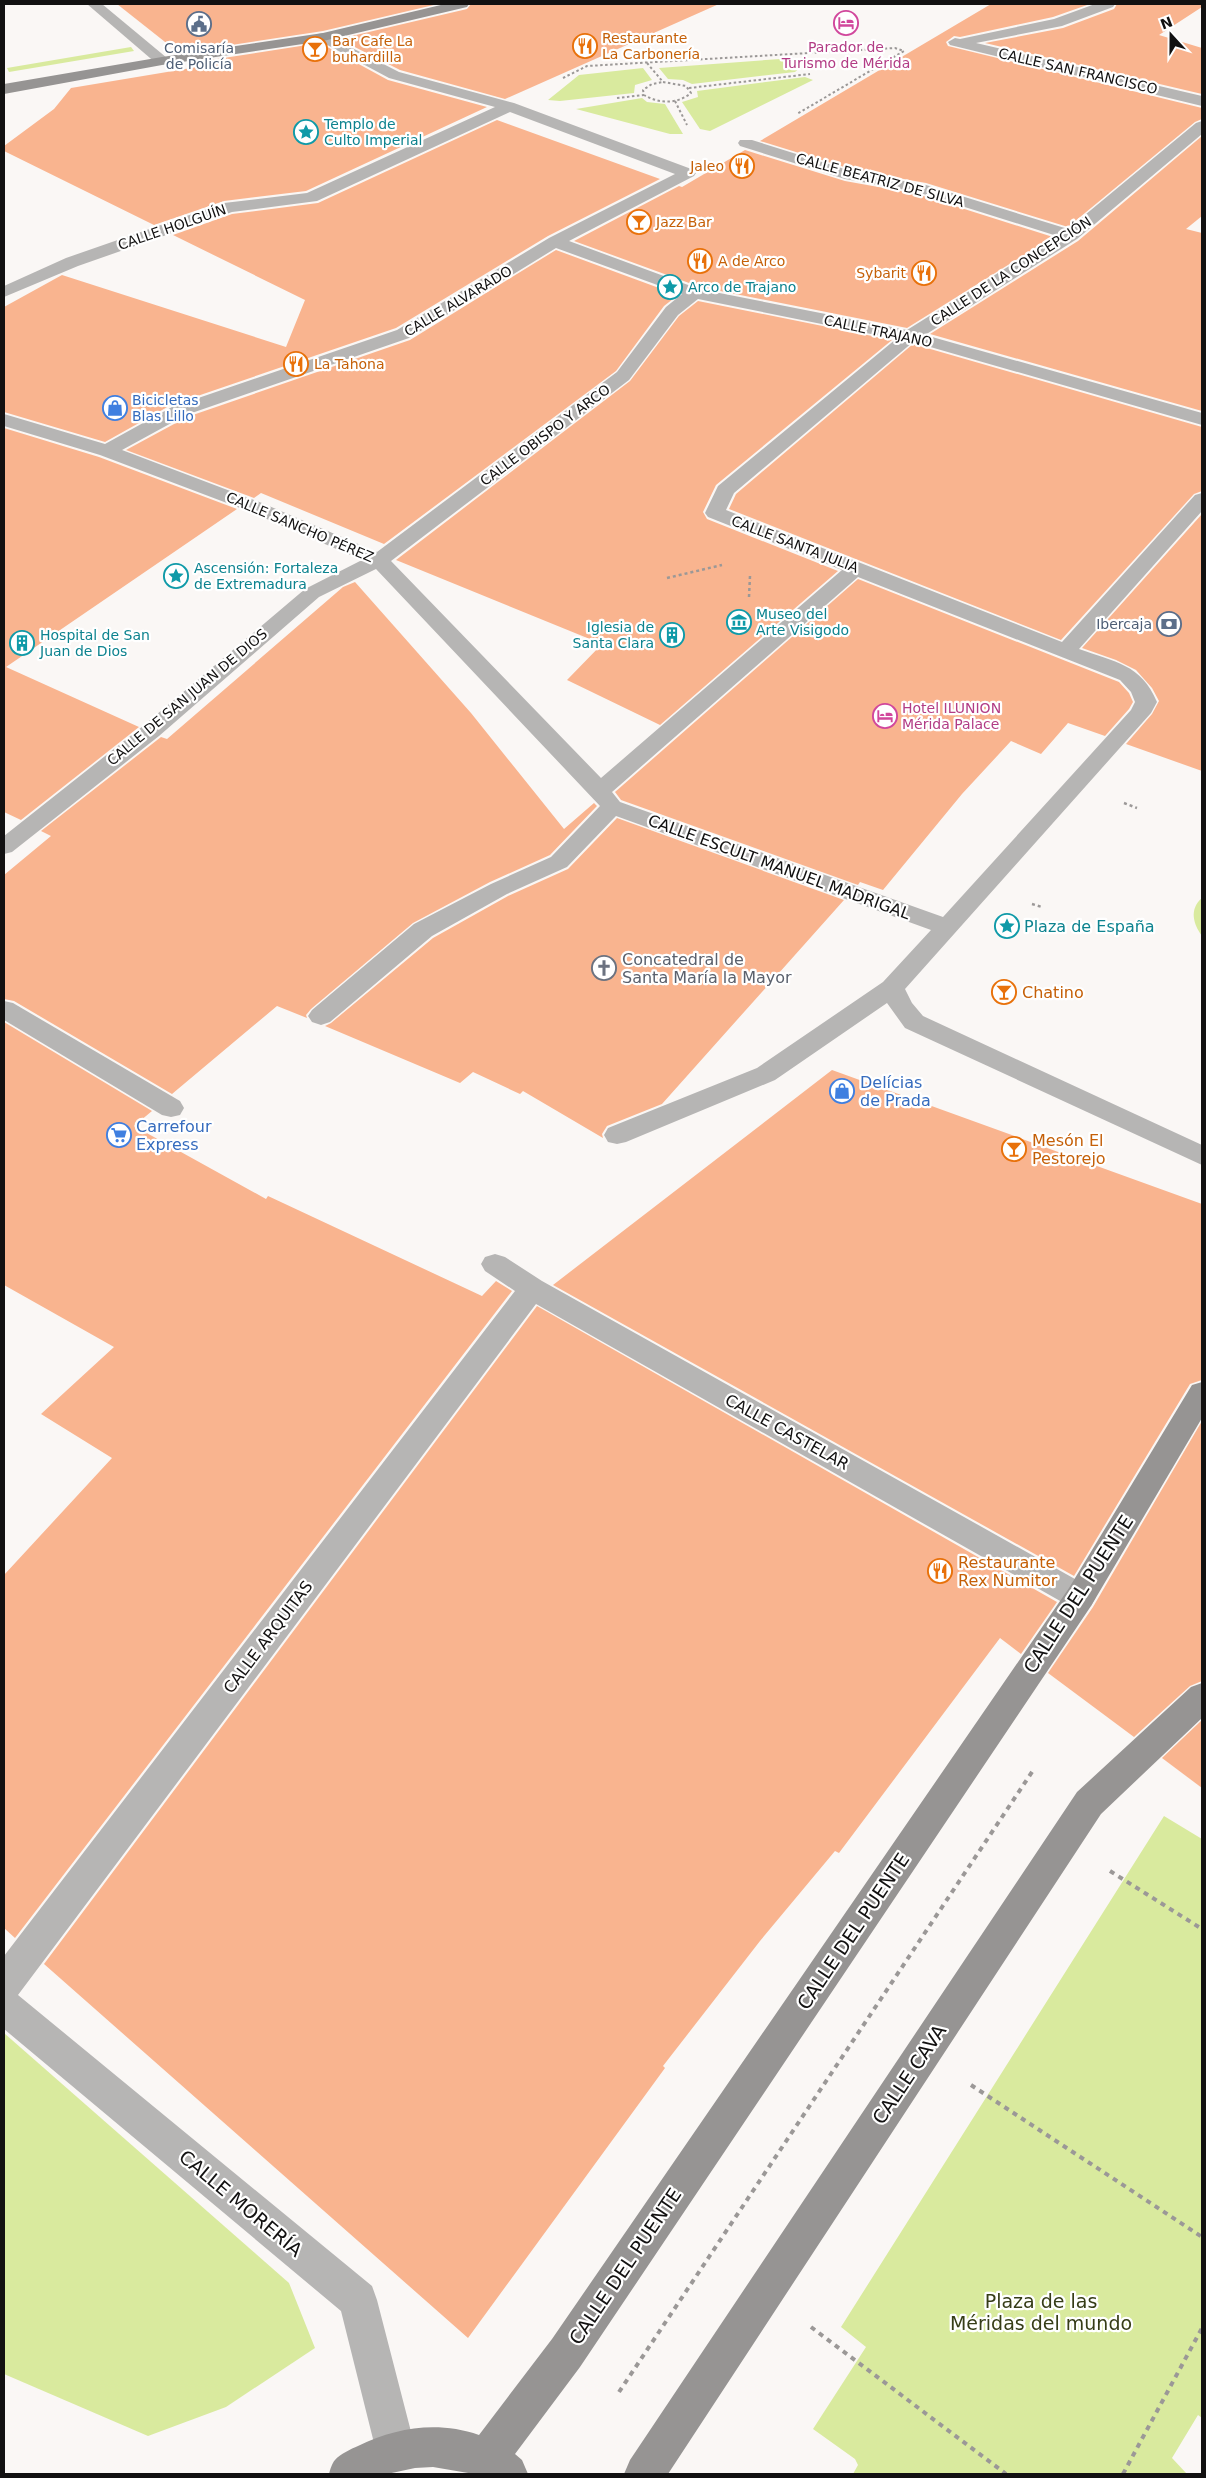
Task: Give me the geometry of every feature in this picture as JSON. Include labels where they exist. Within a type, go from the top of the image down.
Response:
[{"type":"main road","points":[[4,89],[162,61],[323,37],[462,4]]},
{"type":"main road","name":"CALLE DEL PUENTE","points":[[497,2466],[566,2353],[1080,1597],[1202,1393]]},
{"type":"main road","name":"CALLE CAVA","points":[[644,2474],[1089,1803],[1202,1697]]},
{"type":"main road","points":[[349,2474],[358,2466],[396,2451],[444,2447],[497,2466]]},
{"type":"street","points":[[94,4],[162,61]]},
{"type":"street","name":"CALLE SAN FRANCISCO","points":[[1108,4],[1057,23],[955,42],[1202,101]]},
{"type":"street","points":[[323,37],[394,75],[509,106]]},
{"type":"street","name":"CALLE ALVARADO","points":[[107,450],[179,411],[403,334],[555,242],[688,173],[509,106]]},
{"type":"street","name":"CALLE HOLGUÍN","points":[[4,292],[72,262],[230,207],[311,198],[509,106]]},
{"type":"street","name":"CALLE DE LA CONCEPCIÓN","points":[[910,336],[1071,235],[1202,126]]},
{"type":"street","name":"CALLE BEATRIZ DE SILVA","points":[[746,143],[851,176],[920,188],[1071,235]]},
{"type":"street","name":"CALLE TRAJANO","points":[[555,242],[695,293],[910,336],[1202,419]]},
{"type":"street","name":"CALLE OBISPO Y ARCO","points":[[379,560],[623,376],[672,311],[695,293]]},
{"type":"street","name":"CALLE SANTA JULIA","points":[[910,336],[726,490],[715,513],[1128,675],[1141,690],[1146,702],[1140,713],[947,927]]},
{"type":"street","name":"CALLE SANCHO PÉREZ","points":[[4,420],[107,450],[255,507],[379,560],[606,799]]},
{"type":"street","points":[[1066,651],[1202,499]]},
{"type":"street","name":"CALLE DE SAN JUAN DE DIOS","points":[[4,847],[151,731],[257,638],[312,593],[379,560]]},
{"type":"street","points":[[321,1016],[423,930],[498,889],[559,862],[606,799],[856,568]]},
{"type":"street","name":"CALLE ESCULT MANUEL MADRIGAL","points":[[606,799],[947,927]]},
{"type":"street","points":[[617,1135],[766,1074],[892,988],[947,927]]},
{"type":"street","points":[[892,988],[901,1007],[914,1022],[1202,1156]]},
{"type":"street","points":[[4,1009],[171,1108]]},
{"type":"street","name":"CALLE CASTELAR","points":[[496,1264],[532,1289],[1080,1597]]},
{"type":"street","name":"CALLE ARQUITAS","points":[[4,1984],[532,1289]]},
{"type":"street","name":"CALLE MORERÍA","points":[[4,2006],[358,2300],[396,2451]]},
{"type":"path","points":[[509,106],[587,66],[895,48],[904,51],[746,143]]},
{"type":"path","points":[[647,63],[663,82]]},
{"type":"path","points":[[689,88],[690,95],[675,101],[651,99],[643,92],[648,86],[663,82],[678,83],[689,88],[810,74]]},
{"type":"path","points":[[675,101],[687,126]]},
{"type":"path","points":[[667,578],[723,565]]},
{"type":"path","points":[[749,603],[750,567]]},
{"type":"path","points":[[1128,805],[1137,808]]},
{"type":"path","points":[[1035,905],[1042,907]]},
{"type":"path","points":[[619,2392],[1034,1768]]},
{"type":"path","points":[[1108,1870],[1202,1929]]},
{"type":"path","points":[[967,2082],[1202,2237]]},
{"type":"path","points":[[764,2293],[1006,2474]]},
{"type":"path","points":[[1123,2474],[1202,2328]]},
{"type":"green space","points":[[131,47],[134,51],[9,72],[7,68]]},
{"type":"green space","points":[[780,59],[794,62],[800,67],[795,72],[692,84],[683,80],[668,79],[659,68]]},
{"type":"green space","points":[[643,68],[652,80],[635,85],[634,93],[560,101],[548,100],[579,75]]},
{"type":"green space","points":[[805,77],[813,80],[710,131],[700,129],[682,102],[698,97],[697,91]]},
{"type":"green space","points":[[642,98],[647,102],[665,104],[683,134],[670,134],[576,109]]},
{"type":"green space","points":[[1202,898],[1202,936],[1196,927],[1194,912],[1195,907]]},
{"type":"green space","name":"Plaza de las Méridas del mundo","points":[[1164,1816],[1202,1839],[1202,2418],[1198,2415],[1172,2458],[1187,2474],[853,2474],[858,2465],[855,2459],[813,2429],[866,2347],[841,2327]]},
{"type":"green space","points":[[4,2033],[289,2283],[315,2348],[226,2407],[148,2436],[4,2374]]},
{"type":"building","points":[[117,4],[438,4],[323,31],[179,53]]},
{"type":"building","points":[[471,4],[719,4],[505,99],[400,70],[339,39],[467,9]]},
{"type":"building","points":[[991,4],[1090,4],[1053,17],[960,37],[954,36],[946,42],[948,46],[1202,108],[1202,119],[1195,122],[1068,227],[926,183],[854,170],[760,141]]},
{"type":"building","points":[[1117,4],[1202,4],[1202,7],[1159,35],[1202,48],[1202,94],[985,43],[1063,28],[1114,9]]},
{"type":"building","points":[[320,43],[388,80],[487,107],[306,191],[224,201],[154,225],[4,151],[4,146],[54,109],[71,88],[197,67],[191,63]]},
{"type":"building","points":[[497,120],[660,179],[548,236],[396,328],[171,405],[105,442],[4,412],[4,307],[62,275],[286,347],[305,300],[173,235],[232,214],[318,203]]},
{"type":"building","points":[[1202,136],[1202,216],[1186,229],[1202,233],[1202,411],[930,334],[1078,241]]},
{"type":"building","points":[[745,150],[845,181],[917,194],[1053,237],[907,328],[700,287],[574,241],[679,186],[682,187]]},
{"type":"building","points":[[556,250],[678,295],[664,306],[616,371],[384,544],[261,493],[254,498],[126,450],[187,417],[410,340]]},
{"type":"building","points":[[698,301],[892,340],[716,485],[703,512],[707,519],[838,571],[660,725],[567,680],[602,644],[396,560],[630,381],[679,316]]},
{"type":"building","points":[[913,344],[1202,427],[1202,491],[1194,494],[1061,640],[729,509],[736,494]]},
{"type":"building","name":"Hospital de San Juan de Dios","points":[[4,428],[99,457],[237,509],[6,667],[139,727],[21,820],[4,812]]},
{"type":"building","points":[[1202,514],[1202,771],[1126,744],[1152,714],[1159,701],[1152,688],[1136,670],[1116,660],[1082,648]]},
{"type":"building","name":"Hotel ILUNION Mérida Palace","points":[[858,579],[1119,682],[1129,693],[1133,702],[1105,736],[1068,723],[1041,754],[1011,741],[962,794],[883,890],[860,882],[858,885],[621,800],[615,792]]},
{"type":"building","points":[[355,582],[471,713],[564,829],[594,803],[597,806],[550,855],[490,882],[413,923],[311,1009],[306,1015],[307,1018],[277,1006],[172,1094],[14,1001],[4,999],[4,875],[51,836],[41,831],[161,737],[167,739],[343,587]]},
{"type":"building","name":"Concatedral de Santa María la Mayor","points":[[617,818],[844,900],[662,1104],[607,1126],[602,1134],[603,1138],[523,1091],[520,1094],[473,1072],[460,1083],[325,1026],[433,938],[508,896],[568,869]]},
{"type":"building","points":[[4,1022],[152,1111],[134,1126],[266,1199],[268,1196],[482,1296],[496,1281],[512,1291],[15,1938],[4,1928],[4,1575],[112,1458],[41,1414],[114,1347],[4,1285]]},
{"type":"building","points":[[832,1070],[1202,1204],[1202,1380],[1190,1384],[1074,1576],[553,1285]]},
{"type":"building","points":[[537,1306],[1057,1602],[1021,1654],[1000,1638],[839,1853],[835,1851],[760,1941],[663,2066],[665,2068],[468,2338],[44,1964]]},
{"type":"building","points":[[1202,1421],[1202,1681],[1190,1686],[1134,1737],[1048,1673],[1093,1607]]},
{"type":"building","points":[[1202,1720],[1202,1788],[1162,1758]]},
{"type":"place","name":"Parador de Turismo de Mérida","points":[[846,23]]},
{"type":"place","name":"Comisaría de Policía","points":[[199,24]]},
{"type":"place","name":"Restaurante La Carbonería","points":[[585,46]]},
{"type":"place","name":"Bar Cafe La buhardilla","points":[[315,49]]},
{"type":"place","name":"Templo de Culto Imperial","points":[[306,132]]},
{"type":"place","name":"Jaleo","points":[[742,166]]},
{"type":"place","name":"Jazz Bar","points":[[639,222]]},
{"type":"place","name":"A de Arco","points":[[700,261]]},
{"type":"place","name":"Sybarit","points":[[924,273]]},
{"type":"place","name":"Arco de Trajano","points":[[670,287]]},
{"type":"place","name":"La Tahona","points":[[296,364]]},
{"type":"place","name":"Bicicletas Blas Lillo","points":[[115,408]]},
{"type":"place","name":"Ascensión: Fortaleza de Extremadura","points":[[176,576]]},
{"type":"place","name":"Museo del Arte Visigodo","points":[[739,622]]},
{"type":"place","name":"Ibercaja","points":[[1169,624]]},
{"type":"place","name":"Iglesia de Santa Clara","points":[[672,635]]},
{"type":"place","name":"Hospital de San Juan de Dios","points":[[22,643]]},
{"type":"place","name":"Hotel ILUNION Mérida Palace","points":[[885,716]]},
{"type":"place","name":"Plaza de España","points":[[1007,926]]},
{"type":"place","name":"Concatedral de Santa María la Mayor","points":[[604,968]]},
{"type":"place","name":"Chatino","points":[[1004,992]]},
{"type":"place","name":"Delícias de Prada","points":[[842,1091]]},
{"type":"place","name":"Carrefour Express","points":[[119,1135]]},
{"type":"place","name":"Mesón El Pestorejo","points":[[1014,1149]]},
{"type":"place","name":"Restaurante Rex Numitor","points":[[940,1571]]}]
